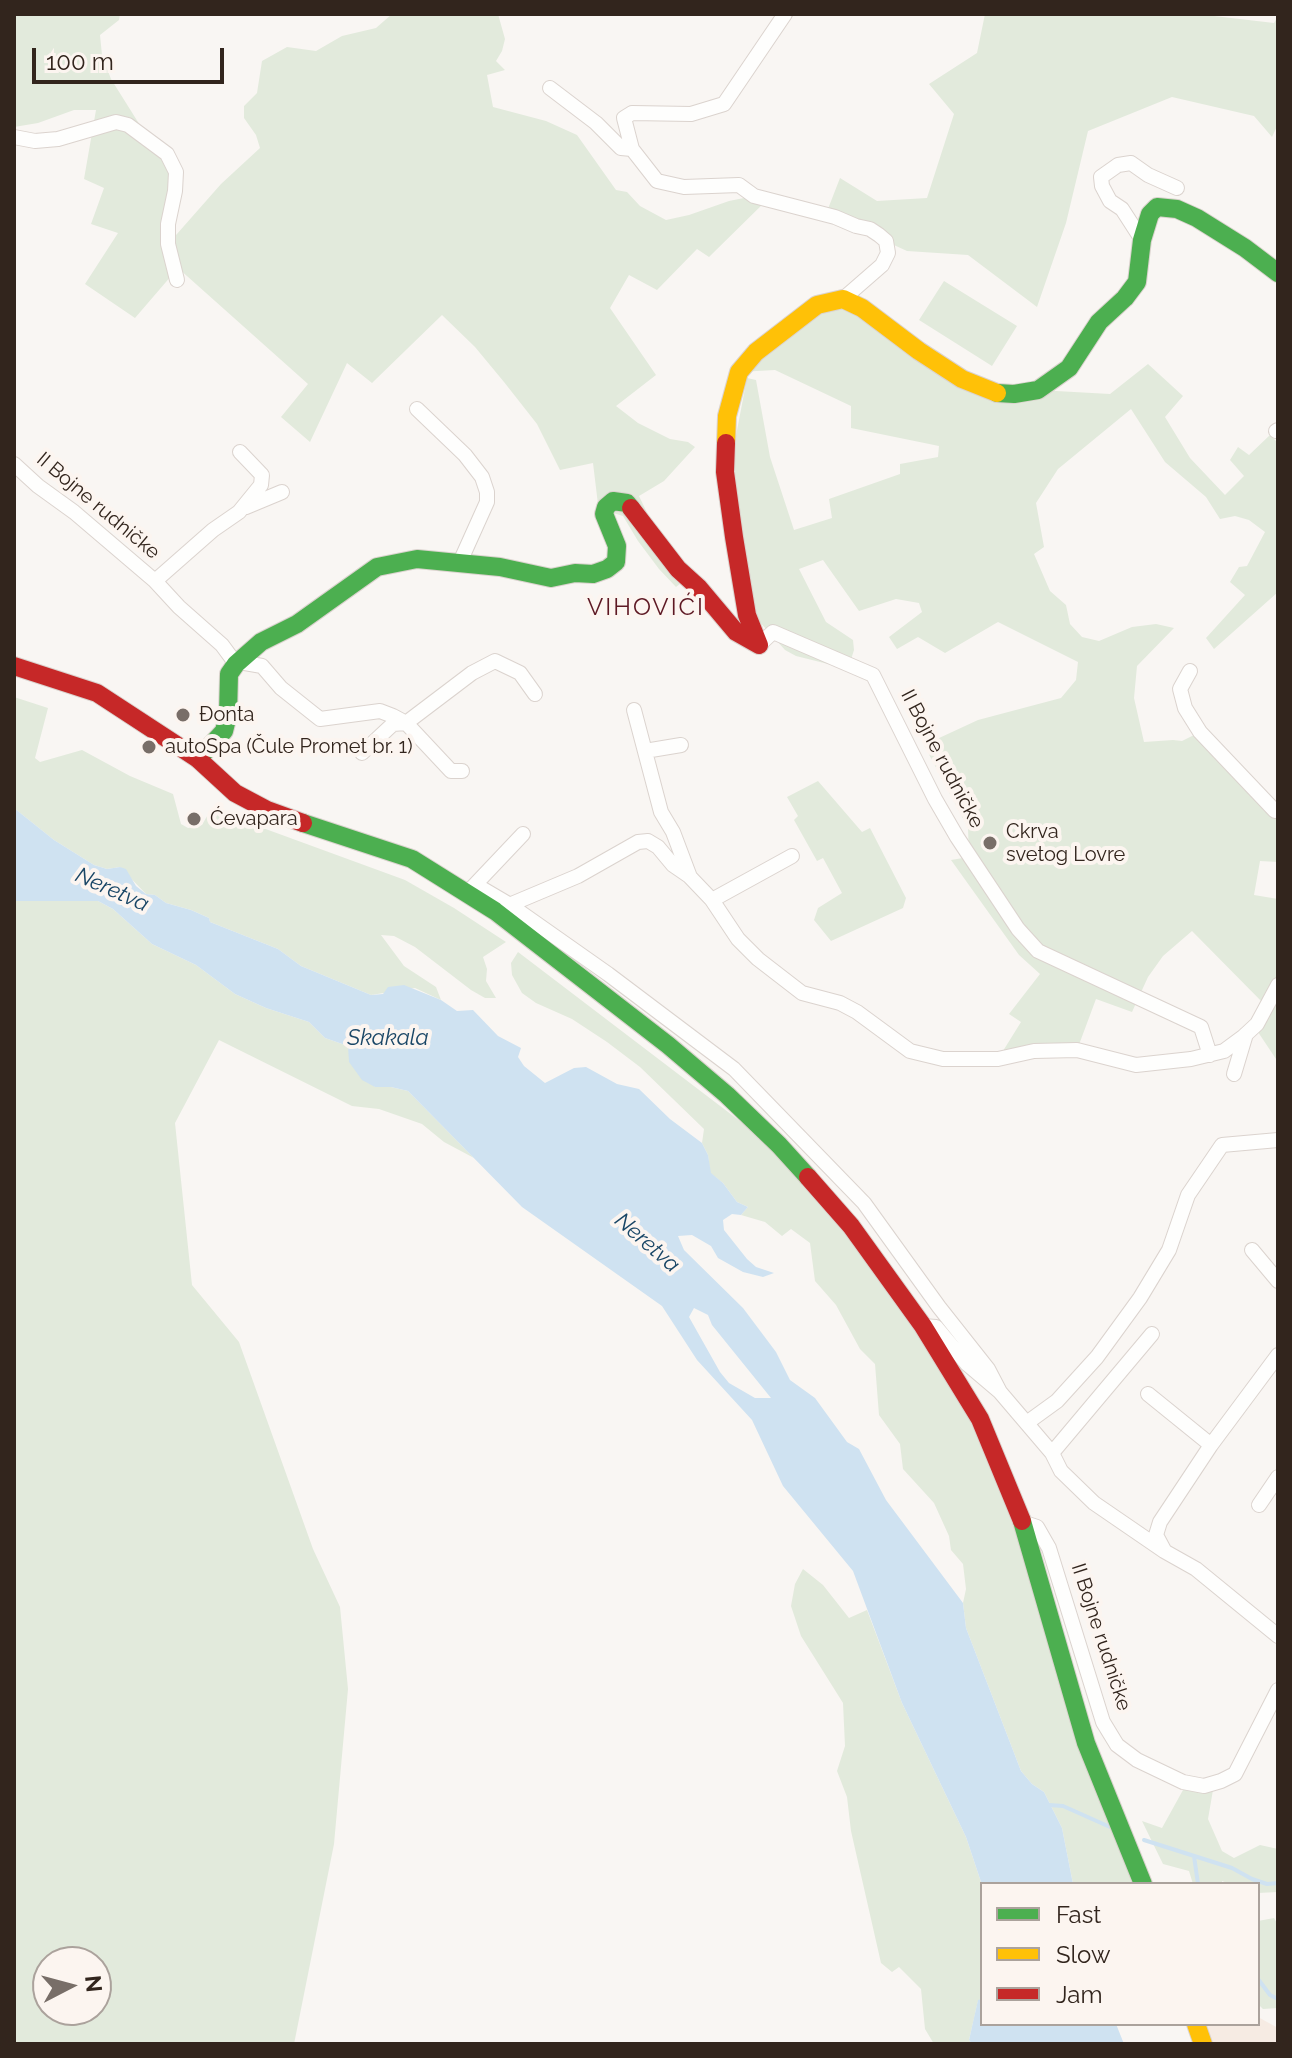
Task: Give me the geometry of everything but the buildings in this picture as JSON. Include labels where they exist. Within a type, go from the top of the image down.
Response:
[{"type":"street","points":[[759,645],[747,615],[725,472],[727,416],[739,372],[756,352],[809,310],[829,301],[843,299],[882,265],[888,253],[886,241],[870,229],[754,196],[739,185],[684,187],[657,181],[632,149],[624,118],[632,113],[691,114],[724,104],[785,14]]},
{"type":"street","points":[[550,88],[596,123],[621,148],[632,149]]},
{"type":"street","points":[[14,137],[35,141],[58,139],[116,122],[128,125],[167,154],[176,172],[168,244],[177,280]]},
{"type":"street","points":[[1142,240],[1122,209],[1110,201],[1101,177],[1118,165],[1131,163],[1148,175],[1177,188]]},
{"type":"street","points":[[843,299],[862,308],[919,351],[980,388],[1003,394],[1026,392],[1046,385],[1069,368],[1099,322],[1137,282],[1142,240],[1150,214],[1157,207],[1177,209],[1229,237],[1278,273]]},
{"type":"street","points":[[417,409],[465,455],[482,477],[487,492],[487,502],[460,562]]},
{"type":"street","name":"II Bojne rudničke","points":[[239,512],[261,485],[262,475],[240,452]]},
{"type":"street","name":"II Bojne rudničke","points":[[14,464],[155,581],[238,663],[262,666],[281,688],[320,719],[380,711],[406,723]]},
{"type":"street","name":"II Bojne rudničke","points":[[155,581],[213,530],[239,512],[282,492]]},
{"type":"street","points":[[198,759],[224,731],[228,715],[229,674],[238,663],[261,642],[297,624],[377,567],[417,559],[460,562],[551,578],[575,573],[593,574],[616,562],[617,546],[604,514],[613,501],[627,503],[678,569],[699,588],[736,632],[759,645]]},
{"type":"street","name":"II Bojne rudničke","points":[[759,645],[773,632],[873,675],[935,799],[1018,929],[1038,951],[1201,1027],[1210,1055]]},
{"type":"street","points":[[362,753],[393,724],[406,723],[472,673],[495,661],[520,673],[535,694]]},
{"type":"street","name":"II Bojne rudničke","points":[[14,666],[97,693],[198,759],[235,793],[267,810],[412,859],[502,908],[727,1095],[779,1145],[851,1226],[923,1326],[980,1419],[1022,1522],[1086,1743],[1142,1882]]},
{"type":"street","points":[[1190,671],[1180,689],[1185,708],[1200,732],[1277,811]]},
{"type":"street","points":[[634,710],[661,812],[673,832],[690,877]]},
{"type":"street","points":[[406,723],[451,771],[462,771]]},
{"type":"street","points":[[645,751],[681,745]]},
{"type":"street","points":[[471,890],[523,834]]},
{"type":"street","points":[[502,908],[578,876],[638,842],[648,841],[712,900],[738,939],[758,959],[802,993],[840,1003],[910,1051],[943,1059],[998,1059],[1034,1051],[1077,1050],[1136,1065],[1210,1055],[1224,1051],[1257,1024],[1278,985]]},
{"type":"street","points":[[712,900],[792,856]]},
{"type":"street","points":[[502,908],[608,974],[734,1069],[864,1203],[988,1369],[1000,1392],[1052,1453],[1061,1471],[1094,1503],[1196,1569],[1278,1636]]},
{"type":"street","points":[[1234,1074],[1247,1034]]},
{"type":"street","points":[[1028,1422],[1057,1401],[1097,1357],[1140,1298],[1169,1250],[1188,1195],[1222,1145],[1278,1140]]},
{"type":"street","points":[[879,1266],[885,1262],[894,1245]]},
{"type":"street","points":[[1252,1250],[1278,1281]]},
{"type":"street","name":"II Bojne rudničke","points":[[923,1326],[936,1327],[983,1380],[1000,1392]]},
{"type":"street","points":[[1052,1453],[1152,1334]]},
{"type":"street","points":[[1164,1551],[1156,1535],[1160,1522],[1211,1445],[1278,1355]]},
{"type":"street","points":[[1148,1394],[1211,1445]]},
{"type":"street","points":[[1259,1505],[1278,1477]]},
{"type":"street","name":"II Bojne rudničke","points":[[1022,1522],[1037,1527],[1049,1548],[1103,1722],[1117,1745],[1137,1760],[1183,1782],[1204,1786],[1221,1781],[1235,1774],[1278,1690]]},
{"type":"shaded area","points":[[14,14],[120,14],[119,20],[100,35],[102,55],[111,79],[148,138],[176,172],[169,243],[221,184],[260,148],[256,135],[244,118],[244,106],[257,93],[262,61],[287,47],[316,51],[342,36],[376,28],[392,14],[498,14],[505,39],[496,61],[505,70],[487,75],[493,107],[546,121],[577,135],[616,190],[627,192],[640,206],[666,220],[729,201],[754,196],[768,199],[709,257],[697,249],[657,290],[629,275],[610,308],[656,375],[616,406],[638,423],[695,447],[664,481],[639,496],[681,583],[676,587],[659,569],[623,516],[610,512],[600,521],[593,463],[560,470],[537,424],[475,347],[442,315],[372,383],[347,363],[310,442],[281,417],[308,384],[178,268],[135,318],[85,284],[118,233],[91,224],[104,188],[84,179],[96,110],[74,110],[38,123],[14,127]]},
{"type":"shaded area","points":[[985,14],[1197,14],[1274,23],[1278,16],[1278,124],[1272,137],[1254,116],[1172,97],[1088,131],[1066,223],[1037,307],[968,255],[907,251],[826,214],[840,178],[877,201],[927,198],[954,114],[929,84],[977,53]]},
{"type":"shaded area","points":[[944,281],[1017,326],[992,366],[919,320]]},
{"type":"shaded area","points":[[840,300],[962,379],[1038,390],[1110,394],[1148,364],[1183,396],[1165,417],[1190,458],[1225,495],[1244,476],[1230,460],[1238,447],[1249,455],[1270,435],[1278,443],[1278,592],[1214,649],[1206,638],[1245,595],[1230,582],[1239,567],[1247,566],[1265,532],[1249,520],[1235,516],[1220,519],[1206,497],[1165,462],[1131,409],[1058,469],[1036,503],[1044,547],[1034,554],[1050,591],[1066,605],[1070,624],[1082,637],[1099,641],[1132,627],[1156,624],[1174,628],[1137,666],[1134,698],[1144,742],[1182,741],[1200,732],[1278,816],[1278,862],[1260,861],[1254,895],[1278,899],[1278,1062],[1258,1032],[1267,1007],[1192,931],[1163,956],[1148,977],[1132,1012],[1096,999],[1077,1050],[998,1059],[1021,1022],[1009,1014],[1040,974],[1019,955],[951,860],[969,857],[968,828],[924,745],[978,720],[1061,698],[1076,680],[1078,662],[998,622],[945,653],[918,637],[897,649],[889,637],[922,612],[919,603],[896,599],[859,611],[823,560],[799,569],[826,622],[853,640],[854,650],[848,669],[796,656],[785,650],[757,619],[740,608],[734,446],[747,378],[756,380],[770,457],[794,530],[832,518],[829,499],[900,474],[900,464],[938,457],[939,446],[851,428],[851,406],[775,370],[739,372]]},
{"type":"shaded area","points":[[14,697],[48,708],[35,758],[40,762],[82,750],[130,776],[173,794],[181,824],[188,828],[202,825],[211,809],[405,880],[454,908],[506,942],[483,957],[487,969],[486,981],[496,998],[485,998],[471,990],[415,947],[394,936],[381,935],[404,966],[436,987],[441,1000],[415,988],[371,995],[301,966],[278,949],[210,922],[209,918],[146,894],[120,867],[107,869],[94,865],[54,840],[14,808]]},
{"type":"shaded area","points":[[818,781],[862,832],[870,828],[906,898],[903,908],[831,941],[814,920],[818,908],[842,893],[823,858],[817,861],[794,820],[798,816],[787,797]]},
{"type":"shaded area","points":[[84,899],[98,901],[113,909],[152,944],[196,965],[235,994],[309,1022],[325,1038],[348,1046],[375,1087],[408,1091],[474,1158],[444,1142],[422,1124],[379,1109],[352,1106],[219,1040],[175,1123],[192,1285],[239,1342],[313,1549],[340,1607],[348,1689],[334,1844],[294,2044],[14,2044],[14,901]]},
{"type":"shaded area","points":[[518,952],[774,1147],[851,1226],[980,1419],[1142,1882],[1073,1882],[1062,1828],[1044,1792],[1021,1771],[966,1628],[963,1564],[951,1550],[949,1536],[934,1503],[903,1469],[900,1444],[879,1415],[875,1364],[860,1349],[836,1305],[815,1281],[810,1243],[791,1229],[782,1236],[765,1222],[741,1215],[748,1207],[737,1202],[723,1183],[710,1173],[708,1155],[702,1143],[704,1129],[640,1067],[607,1042],[572,1019],[536,1003],[522,993],[512,975],[511,963]]},
{"type":"shaded area","points":[[803,1569],[823,1585],[849,1618],[867,1610],[902,1703],[966,1837],[981,1882],[980,2000],[969,2040],[972,2044],[934,2044],[925,2029],[921,1989],[899,1967],[892,1972],[881,1963],[851,1831],[847,1797],[837,1771],[845,1746],[843,1703],[801,1636],[791,1606],[795,1584]]},
{"type":"shaded area","points":[[1183,1790],[1213,1790],[1208,1819],[1222,1851],[1234,1858],[1260,1845],[1278,1849],[1278,1892],[1260,1893],[1260,1882],[1192,1882],[1189,1871],[1163,1864],[1142,1821],[1162,1828]]},
{"type":"shaded area","points":[[1274,1918],[1278,1925],[1278,2008],[1263,2009],[1260,2006],[1260,1921]]},
{"type":"shaded area","points":[[1260,2018],[1278,2028],[1278,2044],[1203,2044],[1197,2026],[1260,2026]]},
{"type":"water","points":[[14,808],[54,840],[94,865],[126,869],[136,886],[146,894],[191,910],[209,918],[210,922],[278,949],[301,966],[371,995],[383,994],[388,987],[404,985],[441,1000],[457,1011],[473,1010],[498,1036],[521,1048],[518,1057],[524,1066],[545,1083],[574,1068],[586,1067],[617,1084],[639,1089],[670,1119],[702,1143],[711,1173],[737,1202],[748,1207],[741,1215],[732,1214],[723,1220],[724,1230],[756,1267],[774,1273],[763,1277],[743,1272],[718,1258],[711,1246],[692,1235],[678,1236],[684,1250],[743,1308],[776,1352],[790,1380],[815,1398],[847,1442],[859,1449],[886,1500],[963,1603],[966,1628],[1021,1771],[1044,1792],[1062,1828],[1073,1882],[981,1882],[966,1837],[902,1703],[853,1571],[783,1486],[752,1420],[697,1360],[662,1306],[522,1207],[408,1091],[375,1087],[362,1080],[349,1062],[348,1046],[325,1038],[309,1022],[235,994],[196,965],[152,944],[113,909],[98,901],[14,901]],"holes":[[[694,1308],[708,1315],[712,1325],[771,1398],[755,1398],[729,1383],[689,1317]]]},
{"type":"water","points":[[978,2000],[980,2026],[1117,2026],[1124,2044],[972,2044],[969,2040]]},
{"type":"waterway","points":[[1049,1805],[1063,1806],[1110,1827]]},
{"type":"waterway","points":[[1144,1840],[1232,1868],[1267,1884],[1278,1883]]},
{"type":"waterway","points":[[1194,1856],[1198,1882]]},
{"type":"waterway","points":[[1260,1982],[1270,1995],[1278,1999]]},
{"type":"traffic: fast","points":[[997,393],[1038,390],[1069,368],[1099,322],[1137,282],[1142,240],[1150,214],[1157,207],[1177,209],[1197,218],[1278,273]]},
{"type":"traffic: fast","points":[[198,759],[224,731],[228,715],[229,674],[236,664],[261,642],[297,624],[377,567],[417,559],[500,567],[551,578],[575,573],[593,574],[616,562],[617,546],[604,514],[606,507],[613,501],[627,503],[631,508]]},
{"type":"traffic: fast","points":[[303,823],[412,859],[495,911],[668,1045],[727,1095],[808,1177]]},
{"type":"traffic: fast","points":[[1022,1521],[1086,1743],[1142,1882]]},
{"type":"traffic: slow","points":[[726,443],[727,416],[739,372],[756,352],[817,305],[843,299],[862,308],[962,379],[997,393]]},
{"type":"traffic: slow","points":[[1197,2026],[1203,2044]]},
{"type":"traffic: jam","points":[[631,508],[678,569],[699,588],[736,632],[759,645],[747,615],[734,537],[725,472],[726,443]]},
{"type":"traffic: jam","points":[[14,666],[97,693],[198,759],[235,793],[267,810],[303,823]]},
{"type":"traffic: jam","points":[[808,1177],[851,1226],[923,1326],[980,1419],[1022,1521]]},
{"type":"place","name":"Đonta","points":[[183,715]]},
{"type":"place","name":"autoSpa (Čule Promet br. 1)","points":[[149,747]]},
{"type":"place","name":"Ćevapara","points":[[194,819]]},
{"type":"place","name":"Ckrva svetog Lovre","points":[[990,843]]},
{"type":"district","name":"VIHOVIĆI","points":[[646,608]]},
{"type":"water label","name":"Neretva","points":[[112,890]]},
{"type":"water label","name":"Skakala","points":[[388,1038]]},
{"type":"water label","name":"Neretva","points":[[647,1243]]}]
